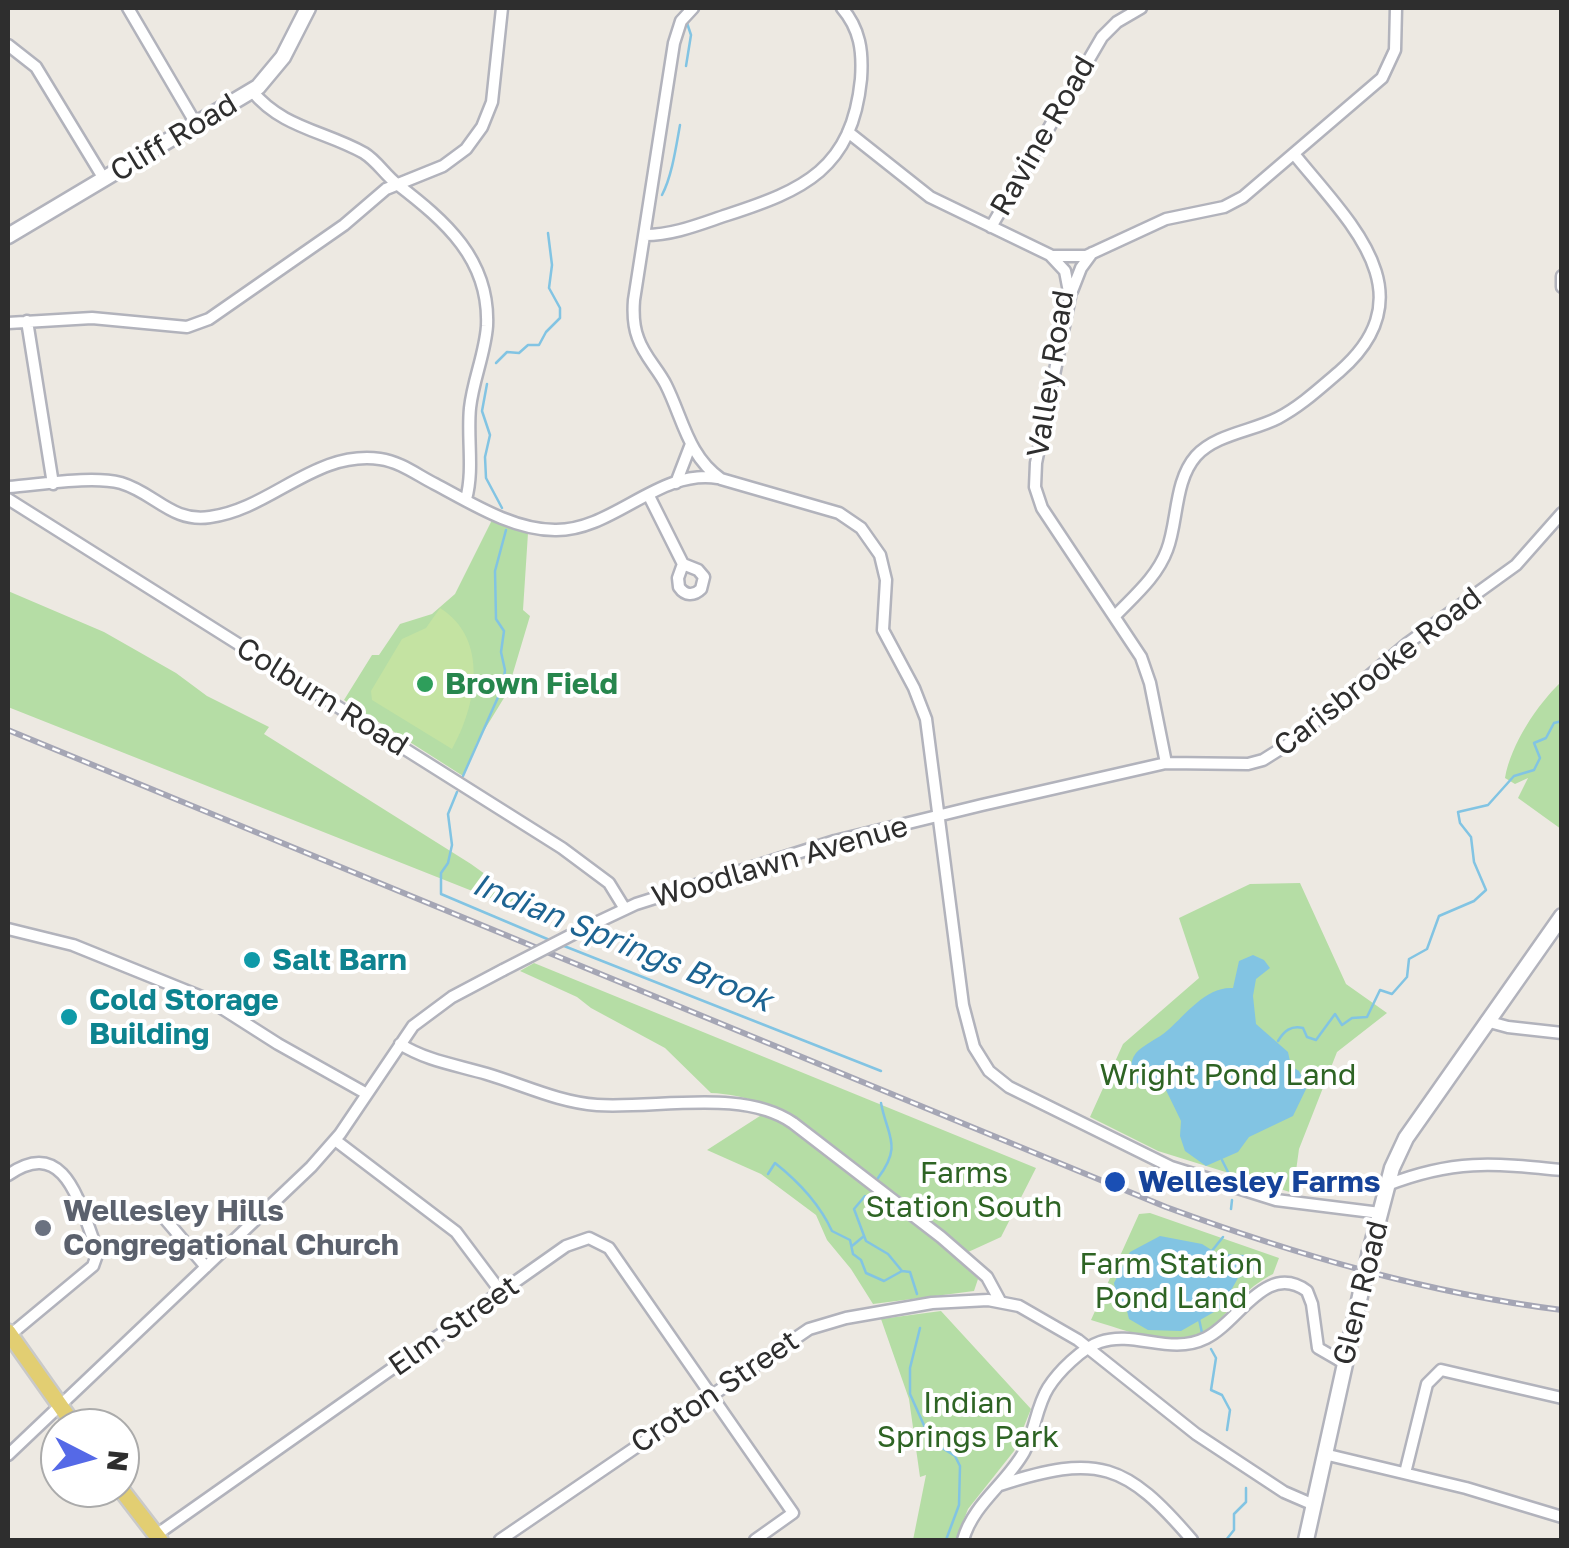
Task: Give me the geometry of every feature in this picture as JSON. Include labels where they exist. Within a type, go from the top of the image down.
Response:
[{"type":"main road","points":[[8,1333],[61,1407]]},
{"type":"main road","points":[[135,1508],[158,1538]]},
{"type":"street","points":[[128,8],[196,124]]},
{"type":"street","name":"Cliff Road","points":[[8,236],[252,91],[276,67],[308,8]]},
{"type":"street","points":[[8,323],[92,318],[197,326],[344,225],[396,184],[448,163],[479,133],[494,94],[502,8]]},
{"type":"street","points":[[693,8],[681,21],[674,43],[634,300],[635,327],[644,351],[669,391],[690,444],[704,466],[720,478]]},
{"type":"street","points":[[645,235],[678,232],[795,190],[826,166],[848,132],[858,95],[862,48],[854,25],[842,8]]},
{"type":"street","name":"Ravine Road","points":[[991,227],[1102,37],[1116,22],[1141,8]]},
{"type":"street","points":[[1050,255],[1075,258],[1166,219],[1230,204],[1370,91],[1387,70],[1396,45],[1396,8]]},
{"type":"street","points":[[8,45],[36,67],[104,179]]},
{"type":"street","points":[[252,91],[290,122],[365,154],[396,184],[436,213],[460,238],[475,266],[484,293],[486,328],[470,413],[470,485],[466,500]]},
{"type":"street","name":"Valley Road","points":[[848,132],[923,193],[1050,255],[1066,274],[1070,296],[1036,463],[1035,487],[1042,508],[1116,616],[1149,676],[1166,763]]},
{"type":"street","points":[[1116,616],[1162,561],[1179,498],[1195,458],[1220,440],[1275,420],[1295,408],[1361,352],[1375,329],[1380,292],[1372,258],[1294,154]]},
{"type":"street","points":[[1070,296],[1079,272],[1093,252]]},
{"type":"street","points":[[1562,276],[1562,287]]},
{"type":"street","points":[[27,321],[53,484]]},
{"type":"street","points":[[676,482],[690,444]]},
{"type":"street","points":[[8,487],[121,483],[178,516],[201,518],[226,514],[321,468],[372,458],[401,466],[520,524],[556,530],[590,524],[676,482],[697,477],[720,478],[839,512],[874,544],[886,580],[883,633],[914,688],[927,725],[965,1019],[976,1052],[995,1078],[1180,1170],[1270,1198],[1380,1213]]},
{"type":"street","points":[[649,496],[684,564]]},
{"type":"street","name":"Colburn Road","points":[[8,499],[562,848],[612,887],[625,908]]},
{"type":"street","name":"Carisbrooke Road","points":[[1166,763],[1248,764],[1278,752],[1396,652],[1516,565],[1562,513]]},
{"type":"street","name":"Woodlawn Avenue","points":[[8,1455],[304,1175],[336,1140],[400,1044],[429,1012],[625,908],[835,841],[1166,763]]},
{"type":"street","name":"Glen Road","points":[[1306,1540],[1387,1185],[1410,1131],[1562,916]]},
{"type":"street","points":[[8,929],[73,944],[209,1000],[367,1094]]},
{"type":"street","points":[[1486,1021],[1562,1033]]},
{"type":"street","points":[[400,1044],[424,1057],[568,1101],[624,1106],[743,1106],[774,1112],[941,1237],[983,1274],[1000,1301]]},
{"type":"street","points":[[336,1140],[456,1232],[502,1292]]},
{"type":"street","points":[[8,1174],[32,1160],[42,1160],[60,1170],[98,1252],[93,1266],[8,1333]]},
{"type":"street","points":[[1387,1185],[1430,1170],[1464,1164],[1562,1170]]},
{"type":"street","points":[[160,1214],[206,1267]]},
{"type":"street","name":"Elm Street","points":[[158,1538],[578,1240],[600,1240],[609,1248],[712,1394]]},
{"type":"street","points":[[963,1540],[974,1514],[1022,1456],[1049,1386],[1088,1348],[1114,1340],[1172,1346],[1196,1343],[1230,1323],[1263,1289],[1284,1283],[1307,1292],[1316,1345],[1324,1354],[1344,1363]]},
{"type":"street","name":"Croton Street","points":[[500,1540],[797,1335],[829,1322],[932,1303],[1000,1301],[1041,1316],[1088,1348],[1188,1429],[1284,1492],[1314,1506]]},
{"type":"street","points":[[1405,1473],[1427,1384],[1441,1370],[1562,1398]]},
{"type":"street","points":[[712,1394],[794,1514],[755,1540]]},
{"type":"street","points":[[1324,1454],[1466,1488],[1562,1517]]},
{"type":"street","points":[[1022,1456],[1041,1472]]},
{"type":"street","points":[[1000,1486],[1041,1472],[1083,1468],[1126,1479],[1156,1499],[1192,1540]]},
{"type":"green space","points":[[492,520],[528,533],[523,610],[530,616],[507,693],[477,742],[463,776],[344,700],[372,655],[379,655],[400,624],[432,614],[455,594]]},
{"type":"green space","points":[[8,591],[104,632],[176,673],[207,696],[269,727],[264,734],[471,864],[553,923],[8,707]]},
{"type":"green space","name":"Brown Field","points":[[440,608],[456,621],[466,637],[474,674],[467,714],[452,749],[372,700],[371,691],[402,639],[426,628]]},
{"type":"green space","points":[[1561,682],[1561,829],[1518,798],[1528,778],[1515,784],[1505,778],[1526,726]]},
{"type":"green space","name":"Wright Pond Land","points":[[1300,883],[1346,984],[1387,1013],[1337,1052],[1299,1149],[1293,1193],[1158,1151],[1090,1117],[1123,1044],[1199,978],[1179,918],[1250,884]]},
{"type":"green space","name":"Farms Station South","points":[[534,963],[1036,1168],[1001,1237],[966,1253],[803,1122],[759,1102],[711,1093],[665,1048],[577,997],[520,971]]},
{"type":"green space","name":"Indian Springs Park","points":[[763,1114],[786,1126],[941,1245],[978,1279],[974,1291],[873,1304],[827,1240],[816,1215],[761,1174],[707,1150]]},
{"type":"green space","name":"Farm Station Pond Land","points":[[1150,1213],[1279,1258],[1273,1274],[1250,1289],[1205,1331],[1189,1337],[1157,1338],[1091,1320],[1139,1214]]},
{"type":"green space","name":"Indian Springs Park","points":[[941,1311],[1031,1409],[1014,1451],[968,1509],[956,1540],[913,1540],[926,1475],[920,1477],[909,1399],[881,1319]]},
{"type":"water","points":[[1253,955],[1270,968],[1256,979],[1256,1024],[1288,1052],[1291,1066],[1299,1071],[1307,1087],[1293,1116],[1249,1137],[1238,1152],[1206,1166],[1185,1151],[1181,1121],[1165,1088],[1151,1081],[1133,1084],[1132,1061],[1139,1050],[1206,996],[1233,988],[1239,961]]},
{"type":"water","name":"Farm Station Pond Land","points":[[1160,1236],[1202,1244],[1218,1254],[1248,1255],[1259,1264],[1255,1271],[1238,1278],[1221,1308],[1181,1331],[1148,1330],[1129,1319],[1114,1283],[1130,1252]]},
{"type":"waterway","name":"Indian Springs Brook","points":[[686,66],[691,35],[687,23]]},
{"type":"waterway","name":"Indian Springs Brook","points":[[662,195],[680,125]]},
{"type":"waterway","name":"Indian Springs Brook","points":[[496,363],[507,352],[519,353],[528,345],[539,345],[560,318],[560,308],[549,288],[552,265],[548,233]]},
{"type":"waterway","name":"Indian Springs Brook","points":[[487,384],[482,411],[490,435],[486,478],[502,508]]},
{"type":"waterway","name":"Indian Springs Brook","points":[[463,776],[503,686],[504,631],[496,619],[495,571],[506,530]]},
{"type":"waterway","points":[[1278,1041],[1295,1027],[1303,1028],[1307,1037],[1316,1040],[1335,1014],[1342,1025],[1352,1018],[1367,1017],[1380,990],[1392,994],[1407,977],[1409,959],[1427,949],[1439,916],[1474,901],[1486,890],[1474,862],[1471,837],[1460,823],[1458,812],[1488,805],[1514,776],[1534,770],[1540,758],[1534,743],[1546,738],[1554,723],[1562,721]]},
{"type":"waterway","name":"Indian Springs Brook","points":[[457,792],[448,814],[452,845],[441,873],[441,894],[552,941]]},
{"type":"waterway","name":"Indian Springs Brook","points":[[559,944],[881,1071]]},
{"type":"waterway","name":"Indian Springs Brook","points":[[878,1178],[892,1148],[881,1103]]},
{"type":"waterway","points":[[1222,1160],[1230,1176]]},
{"type":"waterway","points":[[768,1174],[775,1163],[800,1185],[832,1231],[850,1240],[853,1254],[861,1260],[866,1273],[884,1281],[902,1271]]},
{"type":"waterway","name":"Indian Springs Brook","points":[[865,1196],[854,1209],[866,1241],[888,1254],[902,1271],[910,1272],[917,1294]]},
{"type":"waterway","points":[[1231,1209],[1232,1200]]},
{"type":"waterway","points":[[852,1246],[864,1236]]},
{"type":"waterway","points":[[1211,1252],[1223,1237]]},
{"type":"waterway","points":[[1199,1319],[1202,1333]]},
{"type":"waterway","name":"Indian Springs Brook","points":[[920,1328],[910,1368],[910,1394],[931,1441],[955,1456],[960,1466],[959,1505],[946,1540]]},
{"type":"waterway","points":[[1211,1349],[1216,1358],[1211,1390],[1222,1395],[1230,1410],[1227,1430]]},
{"type":"waterway","points":[[1226,1540],[1234,1530],[1234,1514],[1246,1502],[1246,1488]]},
{"type":"railway","points":[[8,730],[1166,1207],[1361,1270],[1511,1303],[1562,1310]]},
{"type":"place","name":"Brown Field","points":[[425,684]]},
{"type":"place","name":"Salt Barn","points":[[252,960]]},
{"type":"place","name":"Cold Storage Building","points":[[69,1017]]},
{"type":"place","name":"Wellesley Farms","points":[[1115,1182]]},
{"type":"place","name":"Wellesley Hills Congregational Church","points":[[43,1228]]}]
